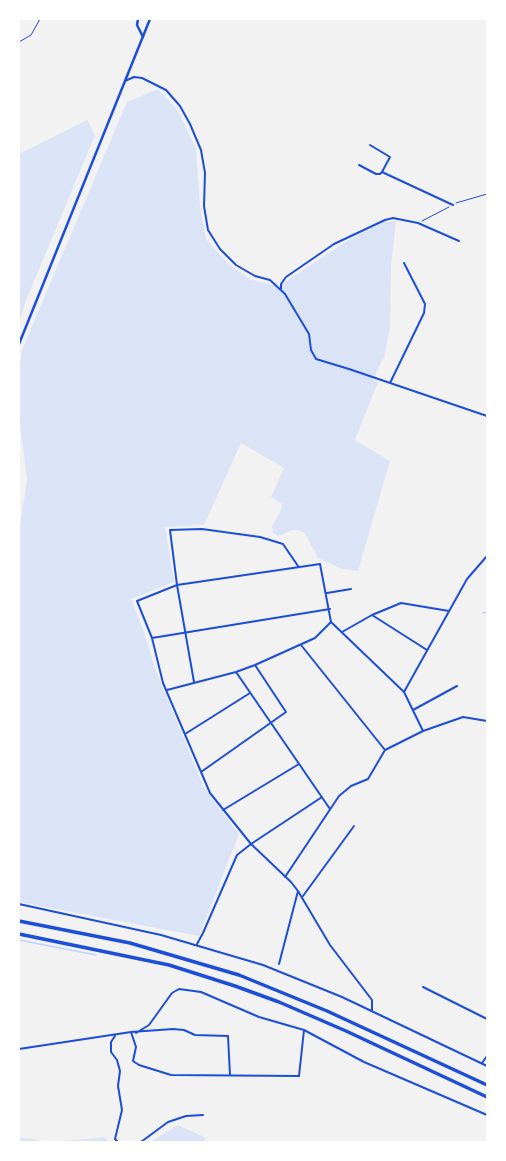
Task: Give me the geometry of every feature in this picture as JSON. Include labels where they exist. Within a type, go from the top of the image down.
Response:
[{"type":"highway","points":[[19,921],[130,943],[238,975],[344,1018],[487,1085]]},
{"type":"highway","points":[[19,934],[168,965],[235,986],[279,1002],[346,1031],[487,1097]]},
{"type":"main road","points":[[138,19],[137,25],[142,37]]},
{"type":"main road","points":[[19,344],[150,19]]},
{"type":"street","points":[[125,81],[134,77],[142,78],[166,90],[180,106],[190,124],[201,150],[205,173],[204,206],[208,230],[220,249],[236,265],[255,276],[270,280],[281,289],[309,334],[312,350],[316,359],[487,416]]},
{"type":"street","points":[[359,165],[376,174],[380,174],[382,172],[390,157],[370,145]]},
{"type":"street","points":[[382,172],[453,205]]},
{"type":"street","points":[[281,289],[281,284],[286,277],[334,244],[365,229],[393,218],[418,223],[459,241]]},
{"type":"street","points":[[390,384],[424,313],[425,304],[404,263]]},
{"type":"street","points":[[194,682],[177,585],[170,530],[202,529],[266,539],[283,544],[298,566]]},
{"type":"street","points":[[404,692],[467,580],[487,556]]},
{"type":"street","points":[[372,1011],[372,1000],[330,945],[298,891],[285,876],[251,844],[210,792],[163,683],[152,638],[137,601],[177,585],[298,566],[320,564],[327,593],[331,622],[404,692],[423,731]]},
{"type":"street","points":[[327,593],[351,588]]},
{"type":"street","points":[[342,632],[372,615],[401,603],[450,611]]},
{"type":"street","points":[[152,638],[330,609]]},
{"type":"street","points":[[372,615],[427,650]]},
{"type":"street","points":[[167,690],[236,672],[255,665],[315,638],[331,622]]},
{"type":"street","points":[[301,645],[384,750]]},
{"type":"street","points":[[201,772],[286,712],[255,665]]},
{"type":"street","points":[[236,672],[330,809]]},
{"type":"street","points":[[413,710],[457,686]]},
{"type":"street","points":[[185,734],[250,693]]},
{"type":"street","points":[[285,876],[339,796],[351,786],[368,779],[384,750],[423,731],[463,717],[487,722]]},
{"type":"street","points":[[223,810],[299,764]]},
{"type":"street","points":[[197,944],[237,855],[322,797]]},
{"type":"street","points":[[302,897],[354,826]]},
{"type":"street","points":[[279,964],[298,891]]},
{"type":"street","points":[[19,904],[135,928],[197,944],[277,970],[342,996],[487,1066]]},
{"type":"street","points":[[423,987],[487,1019]]},
{"type":"street","points":[[136,1033],[149,1025],[172,993],[179,989],[201,992],[260,1017],[304,1030],[364,1062],[487,1115]]},
{"type":"street","points":[[19,1049],[115,1036],[132,1032],[136,1033],[172,1029],[184,1030],[195,1035],[228,1036],[230,1074]]},
{"type":"street","points":[[132,1032],[136,1047],[133,1061],[139,1065],[171,1074],[299,1076],[304,1030]]},
{"type":"street","points":[[115,1036],[111,1042],[111,1052],[117,1060],[120,1070],[118,1086],[122,1110],[115,1139],[118,1142]]},
{"type":"street","points":[[482,1064],[487,1056]]},
{"type":"street","points":[[142,1142],[168,1122],[186,1116],[203,1115]]},
{"type":"path","points":[[19,42],[31,35],[40,19]]},
{"type":"shaded area","points":[[158,89],[178,111],[196,149],[200,206],[206,239],[228,264],[251,280],[279,286],[347,241],[384,222],[396,221],[391,266],[390,329],[384,357],[373,380],[378,382],[355,440],[390,461],[358,571],[342,569],[318,558],[305,533],[299,530],[292,530],[279,536],[273,533],[272,526],[281,510],[282,504],[271,497],[284,468],[241,443],[204,525],[165,527],[174,582],[131,599],[143,629],[156,671],[204,788],[239,834],[199,936],[19,902],[19,534],[27,479],[19,417],[19,371],[22,350],[127,102]]},
{"type":"shaded area","points":[[87,120],[95,135],[25,303],[19,325],[19,154]]},
{"type":"shaded area","points":[[178,1125],[204,1137],[206,1142],[150,1142]]},
{"type":"shaded area","points":[[19,1137],[49,1142],[19,1142]]},
{"type":"shaded area","points":[[105,1137],[109,1142],[55,1142]]},
{"type":"waterway","points":[[483,613],[487,612]]},
{"type":"waterway","points":[[19,940],[96,955]]},
{"type":"waterway","points":[[355,1142],[366,1142]]}]
